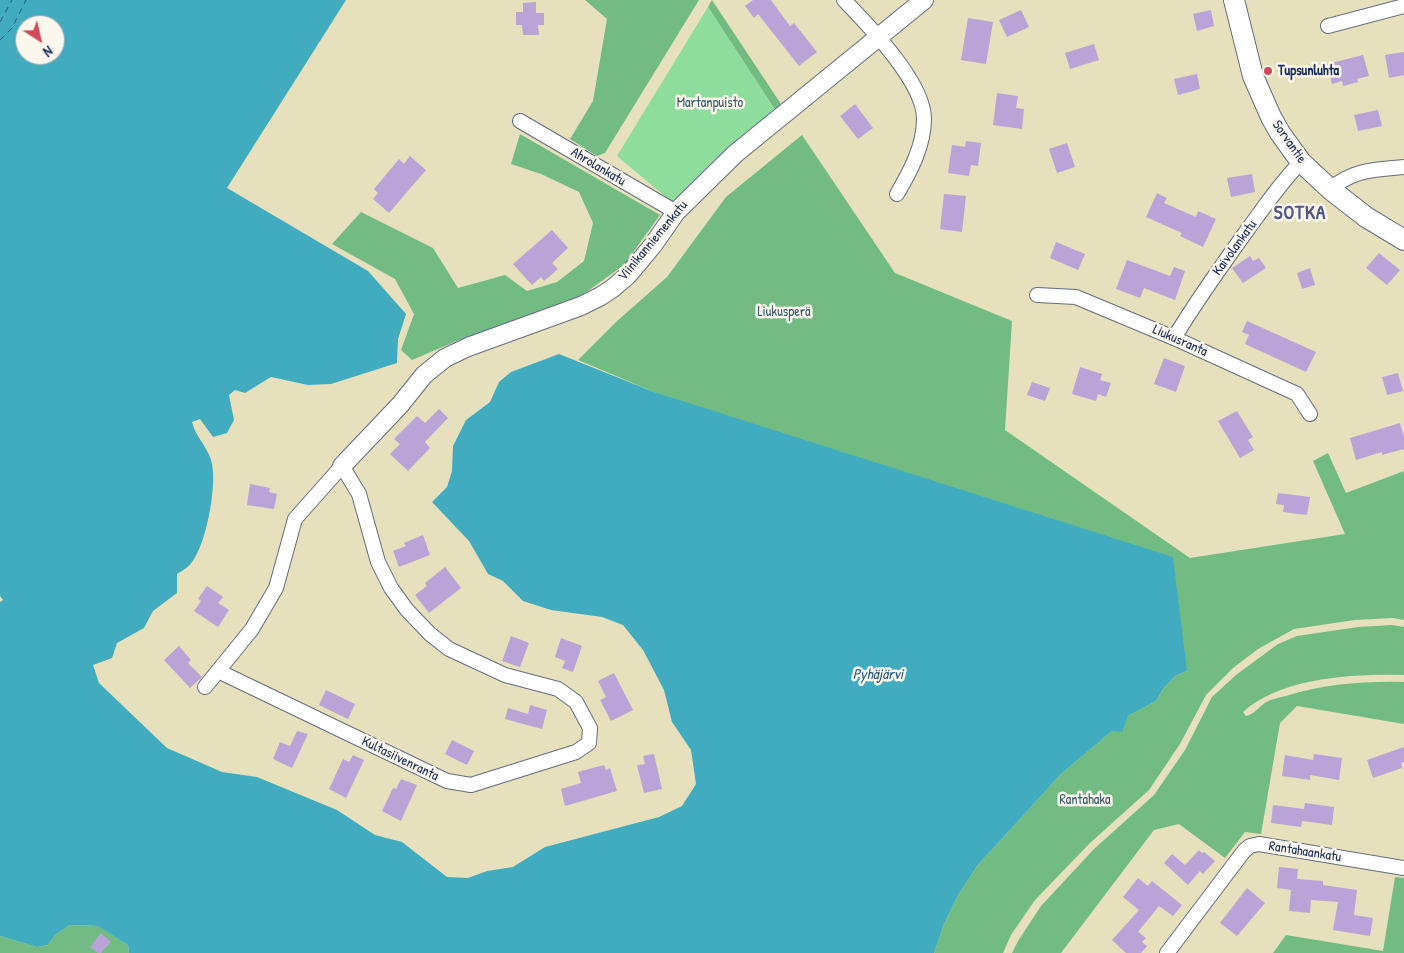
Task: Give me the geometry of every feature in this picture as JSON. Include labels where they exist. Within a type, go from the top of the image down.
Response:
[{"type":"main road","name":"Sorvantie","points":[[1234,0],[1246,49],[1260,92],[1280,133],[1301,162],[1330,189],[1366,217],[1404,240]]},
{"type":"street","points":[[844,0],[878,37],[912,83],[920,100],[924,119],[920,144],[913,166],[898,194]]},
{"type":"street","name":"Viinikanniemenkatu","points":[[342,466],[400,405],[424,374],[433,366],[468,347],[582,306],[601,296],[627,276],[653,245],[676,212],[735,154],[924,0]]},
{"type":"street","points":[[1328,26],[1404,6]]},
{"type":"street","name":"Ahrolankatu","points":[[520,121],[676,212]]},
{"type":"street","name":"Kaivolankatu","points":[[1174,338],[1200,296],[1229,255],[1286,178],[1301,162]]},
{"type":"street","points":[[1330,189],[1343,178],[1361,172],[1404,167]]},
{"type":"street","name":"Liukusranta","points":[[1037,295],[1076,297],[1174,338],[1297,394],[1310,414]]},
{"type":"street","points":[[205,687],[252,629],[276,588],[295,519],[342,466]]},
{"type":"street","name":"Kultasiivenranta","points":[[218,671],[447,781],[471,785],[576,752],[589,743],[590,728],[576,702],[558,689],[505,675],[448,649],[406,610],[391,588],[378,562],[359,494],[342,466]]},
{"type":"street","name":"Rantahaankatu","points":[[1167,953],[1244,851],[1250,846],[1260,844],[1404,868]]},
{"type":"green space","points":[[585,0],[699,0],[605,153],[597,156],[570,139],[593,101],[607,19]]},
{"type":"green space","points":[[712,0],[781,104],[776,111],[708,7]]},
{"type":"green space","name":"Martanpuisto","points":[[708,7],[776,111],[673,203],[617,156]]},
{"type":"green space","points":[[520,134],[660,215],[624,265],[574,301],[459,340],[412,360],[401,350],[414,314],[395,279],[332,244],[361,212],[433,248],[458,288],[505,275],[527,291],[557,282],[584,261],[593,223],[579,192],[541,174],[511,164]]},
{"type":"green space","name":"Liukusperä","points":[[802,135],[895,273],[1012,321],[1005,430],[1190,558],[1345,534],[1313,461],[1328,453],[1346,493],[1404,471],[1404,620],[1393,618],[1355,620],[1294,629],[1258,649],[1233,668],[1206,695],[1180,744],[1149,790],[1090,843],[1035,900],[1011,935],[1003,953],[934,953],[944,924],[957,897],[977,866],[1061,774],[1128,716],[1156,701],[1163,689],[1175,676],[1187,671],[654,392],[578,360],[616,322],[667,277],[726,197]]},
{"type":"green space","name":"Rantahaka","points":[[1392,625],[1404,627],[1404,675],[1363,675],[1319,680],[1278,691],[1259,700],[1243,712],[1246,716],[1268,701],[1279,697],[1330,686],[1374,682],[1404,682],[1404,724],[1297,706],[1280,723],[1261,834],[1245,832],[1225,858],[1179,824],[1154,830],[1061,953],[1012,953],[1041,906],[1094,849],[1154,795],[1185,750],[1212,697],[1236,675],[1278,644],[1297,636],[1358,627]]},
{"type":"green space","points":[[1395,877],[1404,878],[1404,953],[1273,953],[1286,935],[1383,951]]},
{"type":"green space","points":[[70,925],[99,926],[128,945],[129,953],[0,953],[0,936],[37,947],[48,945],[55,935]]},
{"type":"water","name":"Pyhäjärvi","points":[[0,0],[346,0],[227,188],[368,271],[406,314],[398,339],[397,363],[331,384],[308,385],[271,377],[245,393],[235,390],[229,395],[234,420],[227,433],[213,437],[200,419],[192,422],[209,455],[213,470],[210,510],[199,550],[191,564],[177,574],[177,593],[153,611],[144,628],[117,643],[112,658],[93,665],[99,683],[167,748],[222,772],[257,777],[337,810],[375,835],[402,842],[447,877],[468,878],[487,871],[513,867],[545,847],[659,817],[682,806],[696,784],[691,750],[672,722],[664,690],[643,650],[623,625],[602,617],[551,610],[523,601],[503,581],[488,574],[469,541],[432,502],[447,487],[452,471],[453,446],[466,420],[490,402],[499,382],[511,372],[559,354],[654,392],[1173,557],[1187,671],[1175,676],[1163,689],[1156,701],[1128,716],[1122,732],[1112,731],[1061,774],[977,866],[957,897],[944,924],[934,953],[129,953],[128,945],[98,926],[70,925],[55,935],[48,945],[37,947],[0,936],[0,602],[3,600],[0,596]]},
{"type":"building","points":[[753,0],[771,0],[790,26],[794,23],[817,52],[799,66],[758,14],[754,18],[745,6]]},
{"type":"building","points":[[536,2],[536,13],[544,13],[544,25],[538,25],[539,35],[523,35],[522,25],[516,25],[516,12],[523,12],[523,3]]},
{"type":"building","points":[[1021,10],[1029,27],[1007,37],[999,20]]},
{"type":"building","points":[[1211,10],[1214,26],[1197,31],[1193,14]]},
{"type":"building","points":[[968,18],[993,22],[986,64],[961,60]]},
{"type":"building","points":[[1094,44],[1099,60],[1070,69],[1065,53]]},
{"type":"building","points":[[1404,52],[1404,75],[1389,78],[1385,55]]},
{"type":"building","points":[[1363,55],[1369,76],[1357,79],[1358,82],[1343,86],[1342,81],[1332,84],[1327,64]]},
{"type":"building","points":[[1197,74],[1200,89],[1178,95],[1174,79]]},
{"type":"building","points":[[997,93],[1018,96],[1016,108],[1024,109],[1022,129],[993,125]]},
{"type":"building","points":[[855,104],[873,128],[858,139],[840,116]]},
{"type":"building","points":[[1378,110],[1382,126],[1358,131],[1354,115]]},
{"type":"building","points":[[966,141],[981,143],[978,166],[971,165],[969,176],[948,173],[952,145],[965,147]]},
{"type":"building","points":[[1067,143],[1075,167],[1057,173],[1049,149]]},
{"type":"building","points":[[410,156],[426,170],[389,213],[373,199],[378,193],[374,189],[399,159],[404,164]]},
{"type":"building","points":[[1252,174],[1255,192],[1231,197],[1227,178]]},
{"type":"building","points":[[1157,193],[1167,198],[1164,203],[1196,217],[1198,211],[1216,219],[1203,247],[1180,236],[1182,233],[1146,217]]},
{"type":"building","points":[[944,194],[966,196],[962,232],[940,229]]},
{"type":"building","points":[[552,230],[568,248],[552,263],[558,269],[544,281],[541,277],[532,285],[513,264]]},
{"type":"building","points":[[1056,242],[1085,254],[1078,270],[1050,258]]},
{"type":"building","points":[[1379,253],[1400,270],[1387,285],[1366,268]]},
{"type":"building","points":[[1250,256],[1253,261],[1259,258],[1266,268],[1243,283],[1232,268]]},
{"type":"building","points":[[1127,260],[1170,276],[1174,267],[1185,271],[1175,300],[1144,288],[1140,298],[1116,289]]},
{"type":"building","points":[[1310,268],[1315,285],[1302,289],[1297,273]]},
{"type":"building","points":[[1247,321],[1316,352],[1306,372],[1245,344],[1249,335],[1242,332]]},
{"type":"building","points":[[1164,358],[1185,366],[1176,392],[1154,384]]},
{"type":"building","points":[[1080,367],[1102,374],[1100,380],[1111,383],[1106,397],[1098,394],[1096,401],[1072,394]]},
{"type":"building","points":[[1398,373],[1403,391],[1387,395],[1382,377]]},
{"type":"building","points":[[1032,382],[1050,388],[1045,401],[1027,395]]},
{"type":"building","points":[[439,409],[448,418],[425,442],[430,448],[408,471],[390,454],[400,444],[394,439],[417,416],[425,423]]},
{"type":"building","points":[[1237,411],[1253,437],[1248,440],[1254,450],[1240,458],[1218,421]]},
{"type":"building","points":[[1400,423],[1404,437],[1404,449],[1382,455],[1382,452],[1356,460],[1350,438]]},
{"type":"building","points":[[250,484],[270,488],[269,492],[277,494],[274,509],[247,505]]},
{"type":"building","points":[[1278,493],[1310,497],[1307,515],[1283,512],[1284,505],[1276,504]]},
{"type":"building","points":[[423,535],[430,555],[399,567],[393,551],[406,546],[404,543]]},
{"type":"building","points":[[445,567],[461,588],[429,613],[415,595],[427,586],[425,583]]},
{"type":"building","points":[[207,586],[223,597],[218,603],[229,610],[218,627],[194,611],[201,601],[198,599]]},
{"type":"building","points":[[511,636],[529,643],[520,667],[502,661]]},
{"type":"building","points":[[561,638],[582,646],[573,672],[562,668],[565,661],[555,657]]},
{"type":"building","points":[[179,646],[191,660],[188,663],[202,677],[190,688],[164,660]]},
{"type":"building","points":[[614,673],[633,710],[611,721],[600,700],[606,697],[598,681]]},
{"type":"building","points":[[326,690],[355,704],[348,719],[319,705]]},
{"type":"building","points":[[530,705],[547,710],[542,729],[505,719],[508,708],[528,714]]},
{"type":"building","points":[[297,731],[308,734],[292,768],[273,759],[280,742],[290,746]]},
{"type":"building","points":[[452,740],[474,751],[467,765],[445,754]]},
{"type":"building","points":[[1404,747],[1402,768],[1373,778],[1367,760]]},
{"type":"building","points":[[654,754],[662,789],[644,793],[637,765],[645,764],[643,756]]},
{"type":"building","points":[[1314,754],[1342,758],[1339,780],[1310,775],[1310,780],[1282,776],[1285,755],[1313,760]]},
{"type":"building","points":[[353,755],[364,760],[346,798],[329,789],[343,759],[349,762]]},
{"type":"building","points":[[604,765],[606,770],[610,768],[617,791],[565,806],[561,789],[581,783],[578,772]]},
{"type":"building","points":[[401,779],[417,785],[401,821],[382,811],[393,788],[396,789]]},
{"type":"building","points":[[1305,803],[1334,807],[1332,825],[1302,821],[1301,827],[1271,823],[1273,805],[1304,809]]},
{"type":"building","points":[[1199,850],[1215,861],[1203,874],[1200,871],[1188,885],[1164,863],[1172,854],[1185,865]]},
{"type":"building","points":[[1279,867],[1298,869],[1297,879],[1323,881],[1323,885],[1357,890],[1354,915],[1373,918],[1370,936],[1333,930],[1338,902],[1311,900],[1310,913],[1289,911],[1291,890],[1277,888]]},
{"type":"building","points":[[1138,878],[1148,886],[1152,881],[1182,905],[1173,916],[1159,906],[1138,932],[1146,938],[1142,942],[1147,946],[1141,953],[1126,953],[1112,940],[1139,910],[1123,897]]},
{"type":"building","points":[[1247,888],[1265,903],[1237,936],[1220,923]]},
{"type":"building","points":[[101,933],[111,942],[101,953],[98,953],[90,947]]},
{"type":"ferry route","points":[[0,22],[12,0]]},
{"type":"ferry route","points":[[0,40],[12,28],[26,0]]},
{"type":"place","name":"Tupsunluhta","points":[[1268,71]]},
{"type":"district","name":"SOTKA","points":[[1300,214]]}]
